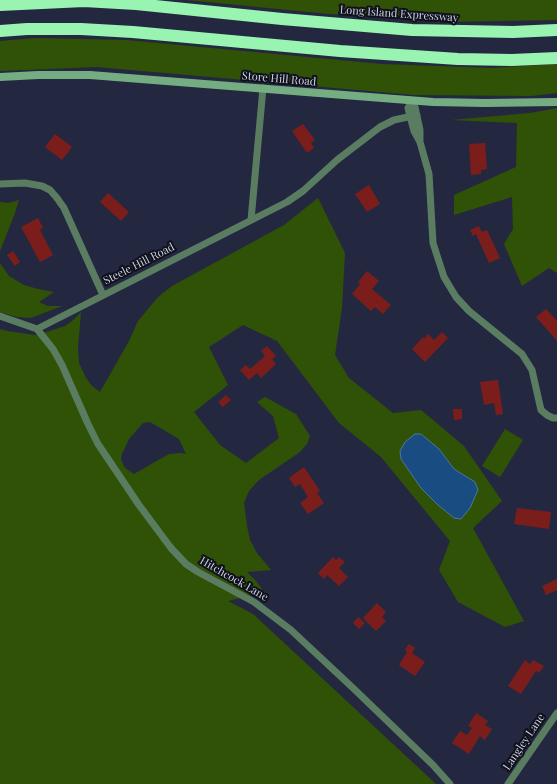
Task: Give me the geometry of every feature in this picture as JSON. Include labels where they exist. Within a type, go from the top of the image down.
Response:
[{"type":"highway","name":"Long Island Expressway","points":[[0,5],[91,2],[136,4],[282,19],[412,30],[505,32],[557,30]]},
{"type":"highway","points":[[0,31],[27,29],[81,29],[133,32],[340,51],[458,59],[512,60],[557,58]]},
{"type":"main road","name":"Store Hill Road","points":[[0,77],[90,75],[412,101],[485,104],[557,102]]},
{"type":"street","points":[[251,220],[262,88]]},
{"type":"street","points":[[412,101],[408,108],[413,115],[414,131],[420,142],[429,174],[433,243],[444,277],[456,297],[469,311],[522,354],[532,370],[541,410],[547,415],[557,418]]},
{"type":"street","name":"Steele Hill Road","points":[[37,329],[287,202],[303,191],[337,160],[380,127],[394,120],[413,115]]},
{"type":"street","points":[[0,184],[25,183],[42,186],[50,190],[64,208],[103,295]]},
{"type":"street","points":[[0,316],[37,329]]},
{"type":"street","name":"Hitchcock Lane","points":[[37,329],[53,349],[62,365],[98,444],[139,505],[186,564],[254,602],[291,630],[433,765],[450,784]]},
{"type":"street","name":"Langley Lane","points":[[508,784],[557,712]]},
{"type":"green space","points":[[187,0],[557,0],[557,20],[441,22],[329,14]]},
{"type":"green space","points":[[35,38],[126,40],[382,64],[491,68],[557,64],[557,93],[532,96],[414,95],[97,67],[0,71],[0,41]]},
{"type":"green space","points":[[557,108],[557,273],[549,268],[522,286],[504,244],[513,229],[512,197],[454,215],[454,195],[516,167],[517,123],[451,120],[530,113]]},
{"type":"green space","points":[[318,198],[345,253],[342,308],[335,355],[349,378],[393,413],[421,410],[464,446],[502,501],[473,528],[524,621],[505,627],[458,602],[439,570],[450,541],[381,457],[339,423],[277,341],[243,325],[209,347],[228,385],[194,412],[220,445],[246,463],[279,438],[273,416],[257,402],[265,397],[296,414],[310,436],[307,444],[300,452],[259,480],[249,491],[244,503],[250,540],[257,553],[271,570],[247,572],[264,592],[228,601],[253,614],[436,784],[0,784],[0,329],[35,335],[65,326],[81,312],[78,348],[79,363],[86,378],[92,386],[100,392],[129,341],[138,321],[158,297],[172,286],[284,225]],"holes":[[[150,422],[179,439],[186,454],[169,454],[134,474],[125,468],[121,459],[122,454],[129,439],[143,423]],[[421,434],[439,449],[454,469],[466,476],[461,519],[454,518],[438,505],[421,488],[401,459]]]},
{"type":"green space","points":[[19,200],[0,251],[0,202],[9,203]]},
{"type":"green space","points":[[0,263],[9,276],[24,285],[54,292],[39,302],[48,306],[62,306],[31,318],[17,317],[0,312]]},
{"type":"green space","points":[[505,429],[523,440],[500,477],[482,466]]},
{"type":"water","points":[[415,434],[421,434],[439,449],[454,469],[475,482],[478,490],[470,508],[461,519],[454,518],[421,488],[401,459],[400,451],[405,442]]},
{"type":"building","points":[[303,124],[315,140],[311,143],[314,148],[307,153],[292,131]]},
{"type":"building","points":[[55,134],[72,147],[62,160],[45,147]]},
{"type":"building","points":[[485,143],[487,169],[481,170],[481,174],[471,175],[469,144]]},
{"type":"building","points":[[369,185],[380,204],[367,212],[355,194]]},
{"type":"building","points":[[108,193],[129,212],[121,221],[100,202]]},
{"type":"building","points":[[38,218],[43,228],[40,230],[53,255],[40,262],[21,227]]},
{"type":"building","points":[[479,226],[482,232],[487,230],[500,258],[489,263],[476,234],[473,236],[470,230]]},
{"type":"building","points":[[13,251],[20,262],[15,266],[7,255]]},
{"type":"building","points":[[367,271],[379,281],[372,289],[391,305],[383,314],[375,307],[371,311],[352,294],[360,284],[358,282]]},
{"type":"building","points":[[546,309],[557,321],[557,341],[536,317]]},
{"type":"building","points":[[442,332],[448,338],[425,362],[412,349],[423,337],[424,339],[428,334],[434,340]]},
{"type":"building","points":[[267,346],[276,356],[272,359],[276,364],[261,378],[257,373],[249,380],[240,370],[246,365],[250,369],[265,356],[261,351]]},
{"type":"building","points":[[498,380],[503,414],[496,415],[494,403],[484,405],[480,382]]},
{"type":"building","points":[[226,395],[231,400],[223,407],[218,402]]},
{"type":"building","points":[[453,409],[462,409],[462,419],[454,420]]},
{"type":"building","points":[[304,467],[320,491],[317,493],[324,503],[308,514],[300,503],[308,497],[300,484],[295,487],[289,478]]},
{"type":"building","points":[[517,508],[551,512],[549,529],[514,524]]},
{"type":"building","points":[[333,557],[336,560],[339,557],[345,562],[339,568],[348,577],[339,586],[327,575],[324,579],[318,573]]},
{"type":"building","points":[[557,579],[557,590],[546,595],[542,586]]},
{"type":"building","points":[[377,603],[386,612],[382,617],[386,621],[376,631],[363,618]]},
{"type":"building","points":[[358,617],[365,623],[359,629],[353,623]]},
{"type":"building","points":[[409,644],[415,648],[412,653],[425,662],[415,676],[399,665],[407,652],[405,650]]},
{"type":"building","points":[[525,660],[530,664],[533,660],[544,666],[539,673],[536,671],[521,694],[508,686]]},
{"type":"building","points":[[476,713],[488,721],[485,725],[492,729],[485,740],[480,736],[469,754],[452,743],[460,731],[467,735],[472,728],[468,726]]}]
